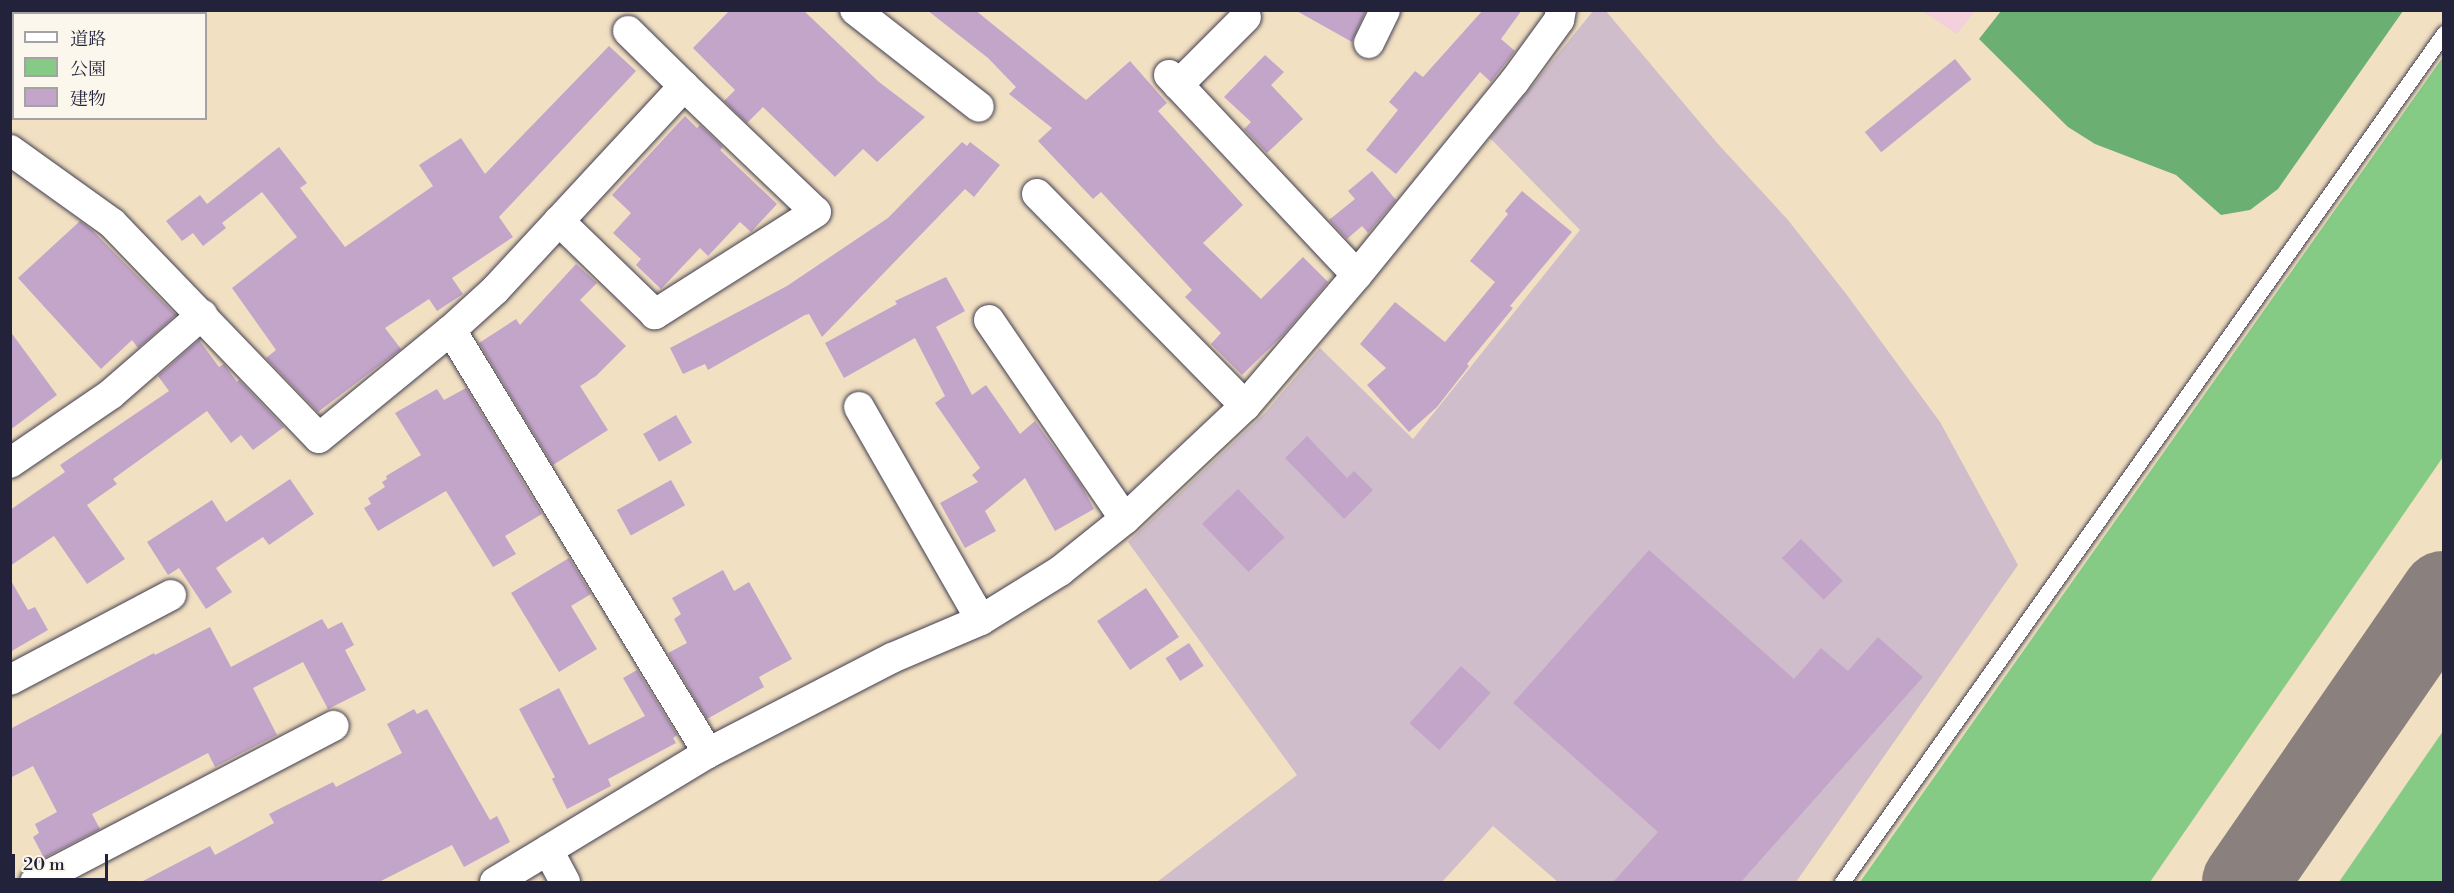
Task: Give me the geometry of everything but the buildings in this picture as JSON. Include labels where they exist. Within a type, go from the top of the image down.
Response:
[{"type":"street","points":[[855,10],[979,107]]},
{"type":"street","points":[[1369,43],[1385,10]]},
{"type":"street","points":[[495,882],[708,753],[892,658],[981,620],[1060,571],[1125,519],[1245,406],[1357,275],[1514,82],[1559,20],[1561,10]]},
{"type":"street","points":[[1246,16],[1174,80],[1357,275]]},
{"type":"street","points":[[559,221],[655,314],[816,212],[628,31]]},
{"type":"street","points":[[10,150],[112,223],[319,438],[451,330],[495,290],[684,86]]},
{"type":"street","points":[[1037,194],[1245,406]]},
{"type":"street","points":[[10,463],[111,394],[202,315]]},
{"type":"street","points":[[989,320],[1125,519]]},
{"type":"street","points":[[451,330],[708,753]]},
{"type":"street","points":[[859,406],[981,620]]},
{"type":"street","points":[[10,680],[171,595]]},
{"type":"street","points":[[35,882],[334,726]]},
{"type":"street","points":[[549,850],[565,882]]},
{"type":"lane","points":[[1842,882],[2444,33]]},
{"type":"shaded area","points":[[1605,10],[1718,144],[1788,220],[1847,295],[1940,422],[2018,565],[1796,882],[1558,882],[1493,826],[1442,882],[1157,882],[1297,775],[1128,542],[1266,412],[1320,348],[1413,439],[1580,230],[1490,138],[1593,11]]},
{"type":"shaded area","points":[[1922,11],[1975,11],[1957,34]]},
{"type":"green space","points":[[2001,11],[2403,11],[2278,189],[2250,210],[2221,215],[2176,175],[2095,144],[2068,127],[1979,39]]},
{"type":"green space","points":[[2443,57],[2443,457],[2150,882],[1860,882]]},
{"type":"green space","points":[[2443,731],[2443,882],[2339,882]]},
{"type":"taxiway","points":[[2245,882],[2444,594]]}]
